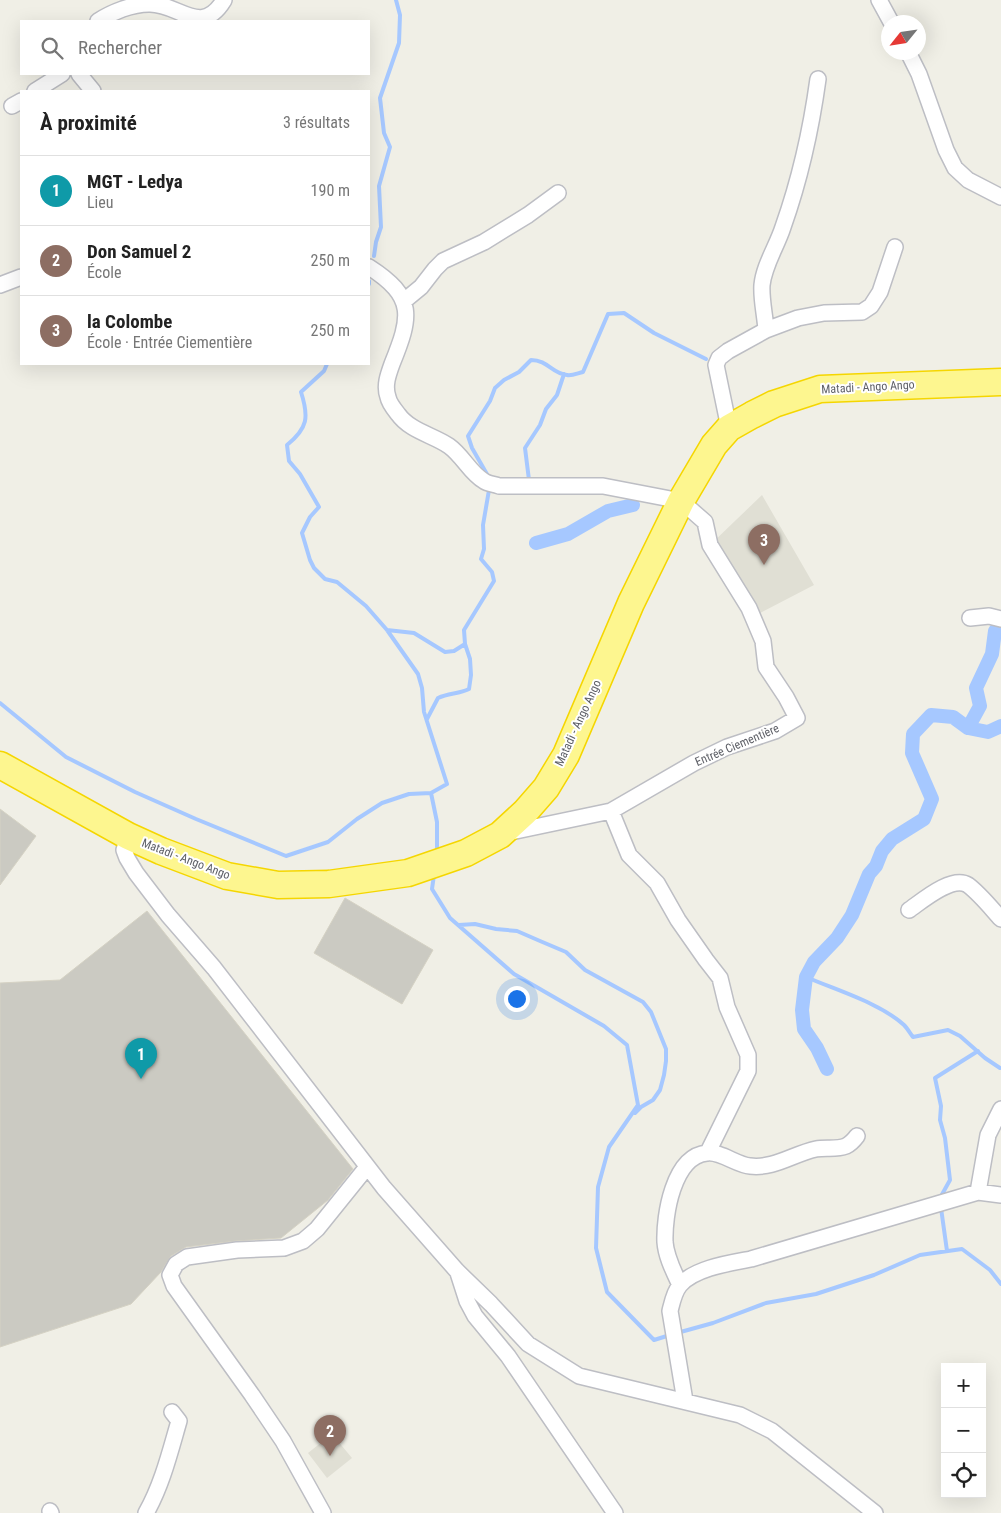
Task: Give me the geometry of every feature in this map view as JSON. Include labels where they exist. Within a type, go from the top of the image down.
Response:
[{"type":"highway","name":"Matadi - Ango Ango","points":[[0,765],[128,836],[161,851],[227,876],[278,885],[330,884],[408,873],[466,853],[500,835],[525,812],[546,788],[566,756],[631,603],[681,501],[714,445],[729,428],[752,414],[774,404],[820,389],[1001,382]]},
{"type":"street","points":[[100,20],[124,8],[148,4],[162,5],[199,19],[209,16],[224,0]]},
{"type":"street","points":[[879,0],[887,15]]},
{"type":"street","points":[[912,60],[920,74],[946,150],[956,168],[968,180],[1001,197]]},
{"type":"street","points":[[37,90],[60,75]]},
{"type":"street","points":[[80,75],[92,90]]},
{"type":"street","points":[[766,330],[762,285],[764,274],[783,229],[805,156],[818,79]]},
{"type":"street","points":[[404,301],[443,262],[484,242],[528,215],[558,193]]},
{"type":"street","points":[[729,428],[716,365],[720,358],[728,351],[766,330],[798,318],[824,313],[862,312],[871,306],[880,292],[895,247]]},
{"type":"street","points":[[370,268],[396,288],[404,301],[407,318],[403,337],[386,379],[388,397],[399,416],[416,430],[441,441],[457,452],[484,482],[499,486],[603,486],[681,501]]},
{"type":"street","points":[[0,285],[20,277]]},
{"type":"street","name":"Entrée Ciementière","points":[[500,835],[611,811],[694,763],[727,747],[775,730],[797,718],[786,697],[766,667],[763,641],[749,608],[710,545],[705,522],[681,501]]},
{"type":"street","points":[[970,618],[989,616],[1001,619]]},
{"type":"street","points":[[611,811],[628,855],[657,883],[678,920],[720,978],[727,1008],[748,1055],[748,1070],[708,1152]]},
{"type":"street","points":[[128,836],[124,850],[127,858],[168,914],[214,968],[384,1188],[458,1271],[528,1344],[579,1376],[740,1415],[772,1431],[875,1513]]},
{"type":"street","points":[[908,910],[940,889],[959,882],[967,885],[1001,919]]},
{"type":"street","points":[[978,1192],[988,1135],[1001,1109]]},
{"type":"street","points":[[680,1285],[670,1262],[665,1242],[668,1205],[674,1185],[683,1168],[694,1156],[708,1152],[749,1166],[769,1166],[817,1149],[836,1149],[848,1146],[857,1136]]},
{"type":"street","points":[[323,1513],[283,1441],[174,1286],[170,1275],[176,1264],[187,1257],[238,1250],[284,1248],[303,1241],[318,1229],[367,1166]]},
{"type":"street","points":[[685,1401],[670,1311],[680,1285],[692,1276],[716,1266],[760,1256],[978,1192],[1001,1195]]},
{"type":"street","points":[[458,1271],[467,1301],[476,1316],[508,1356],[615,1513]]},
{"type":"street","points":[[146,1513],[156,1490],[178,1421],[172,1412]]},
{"type":"shaded area","points":[[762,495],[814,585],[760,613],[710,545]]},
{"type":"shaded area","points":[[332,1434],[352,1458],[327,1478],[308,1453]]},
{"type":"building","points":[[0,809],[36,836],[0,885]]},
{"type":"building","points":[[345,898],[433,950],[402,1004],[314,953]]},
{"type":"building","points":[[147,911],[353,1169],[328,1200],[281,1238],[186,1247],[171,1256],[161,1272],[131,1304],[0,1347],[0,983],[60,980]]},
{"type":"waterway","points":[[374,256],[381,227],[379,186],[390,147],[384,133],[380,98],[399,43],[400,15],[396,0]]},
{"type":"waterway","points":[[488,476],[472,448],[468,436],[490,401],[495,388],[504,380],[519,372],[531,360],[542,362],[562,374],[571,375],[583,372],[608,314],[624,313],[654,333],[706,359]]},
{"type":"waterway","points":[[327,365],[324,371],[301,392],[306,415],[305,422],[299,433],[287,445],[289,461],[300,474],[319,507],[310,517],[302,533],[314,568],[325,579],[337,582],[366,606],[387,630],[418,674],[422,688],[424,712],[447,784],[431,793]]},
{"type":"waterway","points":[[529,480],[525,448],[540,425],[546,409],[557,395],[564,374]]},
{"type":"waterway","points":[[427,719],[438,698],[469,689],[471,675],[470,659],[465,644],[464,630],[494,581],[492,572],[481,559],[484,549],[483,525],[489,490]]},
{"type":"waterway","points":[[536,543],[568,534],[608,511],[633,505]]},
{"type":"waterway","points":[[968,728],[980,706],[976,688],[992,654],[995,631],[1001,624]]},
{"type":"waterway","points":[[387,630],[414,633],[445,652],[454,651],[465,644]]},
{"type":"waterway","points":[[0,703],[66,757],[135,792],[286,856],[328,842],[357,819],[382,803],[409,794],[431,793],[437,822],[437,854]]},
{"type":"waterway","points":[[827,1069],[817,1048],[804,1029],[802,1010],[806,977],[814,962],[837,938],[852,915],[869,874],[876,866],[882,851],[892,839],[924,819],[932,799],[912,753],[913,734],[931,715],[953,717],[968,728],[988,732],[1001,726]]},
{"type":"waterway","points":[[434,875],[432,889],[450,918],[514,974],[604,1026],[627,1045],[638,1105],[609,1147],[598,1187],[596,1248],[607,1292],[654,1340],[670,1335]]},
{"type":"waterway","points":[[459,925],[475,924],[517,931],[566,952],[585,970],[643,1002],[651,1012],[666,1049],[666,1061],[660,1090],[653,1100],[635,1113]]},
{"type":"waterway","points":[[806,977],[883,1010],[904,1025],[913,1037],[948,1030],[960,1036],[985,1058],[1000,1068]]},
{"type":"waterway","points":[[940,1198],[950,1180],[945,1138],[940,1120],[941,1106],[935,1078],[978,1051]]},
{"type":"waterway","points":[[941,1208],[947,1251]]},
{"type":"waterway","points":[[677,1333],[713,1323],[766,1303],[816,1294],[874,1275],[920,1255],[962,1249],[990,1270],[1001,1284]]},
{"type":"place","name":"la Colombe","points":[[764,565]]},
{"type":"place","name":"MGT - Ledya","points":[[141,1079]]},
{"type":"place","name":"Don Samuel 2","points":[[330,1456]]}]
